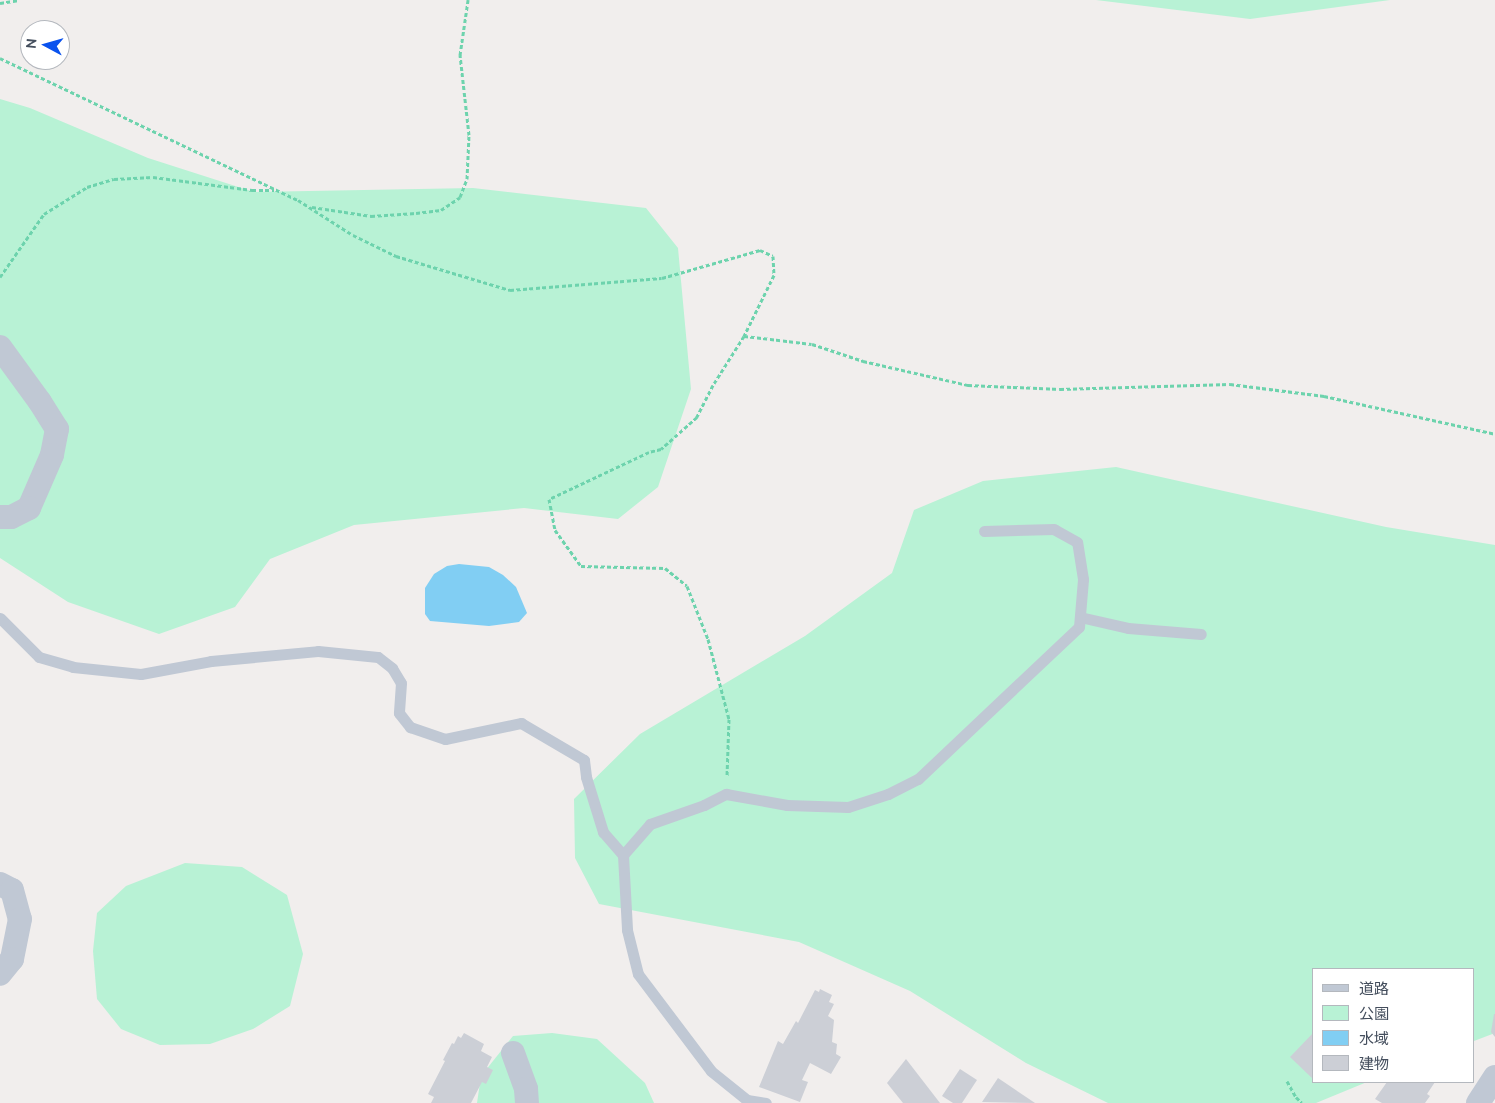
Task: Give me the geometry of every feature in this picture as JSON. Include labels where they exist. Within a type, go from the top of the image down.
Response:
[{"type":"street","points":[[0,347],[57,429],[52,455],[29,508],[11,517],[0,517]]},
{"type":"street","points":[[0,884],[12,890],[20,919],[12,959],[0,974]]},
{"type":"street","points":[[513,1053],[526,1089],[526,1103]]},
{"type":"street","points":[[1478,1103],[1495,1077]]},
{"type":"lane","points":[[623,855],[650,824],[704,805],[726,794],[787,805],[848,807],[888,794],[918,779],[1079,627],[1083,579],[1077,542],[1054,529],[984,531]]},
{"type":"lane","points":[[1080,617],[1128,628],[1201,634]]},
{"type":"lane","points":[[0,618],[39,657],[73,667],[141,674],[211,661],[318,651],[378,657],[392,668],[402,682],[399,713],[410,727],[445,739],[521,723],[584,760],[586,777],[603,832],[623,855],[627,930],[638,974],[711,1071],[747,1100],[766,1103]]},
{"type":"path","points":[[0,4],[18,0]]},
{"type":"path","points":[[309,206],[371,216],[416,214],[440,210],[460,197],[468,179],[469,135],[460,55],[468,0]]},
{"type":"path","points":[[0,58],[277,190],[309,206],[353,235],[396,256],[510,290],[662,278],[760,250],[774,256],[774,275],[744,336],[713,385],[697,417],[661,449],[648,452],[549,499],[555,530],[581,566],[665,568],[687,586],[708,640],[729,719],[726,794]]},
{"type":"path","points":[[0,277],[44,214],[86,187],[114,179],[153,177],[252,190],[277,190]]},
{"type":"path","points":[[744,336],[812,344],[863,361],[968,384],[1060,389],[1230,384],[1324,396],[1495,434]]},
{"type":"path","points":[[1287,1081],[1296,1097],[1302,1103]]},
{"type":"green space","points":[[1096,0],[1390,0],[1250,19]]},
{"type":"green space","points":[[0,99],[30,108],[148,158],[254,192],[473,188],[646,208],[678,248],[691,389],[658,487],[618,519],[524,508],[354,525],[270,559],[235,607],[159,634],[68,602],[0,558]]},
{"type":"green space","points":[[1116,467],[1386,527],[1495,545],[1495,1033],[1475,1041],[1475,968],[1312,968],[1312,1083],[1365,1083],[1316,1103],[1108,1103],[1026,1063],[910,991],[799,942],[599,904],[575,858],[574,799],[640,734],[805,636],[892,573],[914,510],[983,481]]},
{"type":"green space","points":[[185,863],[242,867],[287,895],[303,954],[290,1006],[253,1029],[210,1044],[160,1045],[121,1029],[97,999],[93,951],[97,913],[126,886]]},
{"type":"green space","points":[[552,1033],[597,1039],[645,1083],[654,1103],[477,1103],[481,1076],[513,1036]]},
{"type":"water","points":[[459,564],[489,567],[503,575],[516,587],[527,613],[519,622],[489,626],[430,621],[425,614],[425,588],[434,574],[447,566]]},
{"type":"building","points":[[820,989],[832,995],[829,1002],[834,1004],[828,1016],[834,1020],[832,1042],[837,1044],[836,1054],[841,1057],[831,1074],[810,1063],[802,1080],[808,1082],[800,1102],[759,1087],[778,1041],[783,1044],[796,1021],[798,1023],[815,990],[819,992]]},
{"type":"building","points":[[1495,1014],[1495,1037],[1491,1032]]},
{"type":"building","points":[[464,1033],[484,1044],[481,1051],[492,1057],[487,1067],[493,1070],[486,1084],[482,1082],[471,1103],[431,1103],[434,1097],[428,1094],[445,1061],[443,1060],[452,1043],[454,1044],[458,1036],[461,1038]]},
{"type":"building","points":[[1312,1034],[1312,1078],[1290,1057]]},
{"type":"building","points":[[906,1059],[940,1103],[903,1103],[887,1083]]},
{"type":"building","points":[[960,1069],[977,1080],[962,1103],[953,1103],[942,1096]]},
{"type":"building","points":[[998,1078],[1035,1103],[982,1102]]},
{"type":"building","points":[[1386,1083],[1434,1083],[1427,1094],[1430,1096],[1425,1103],[1382,1103],[1375,1099]]}]
